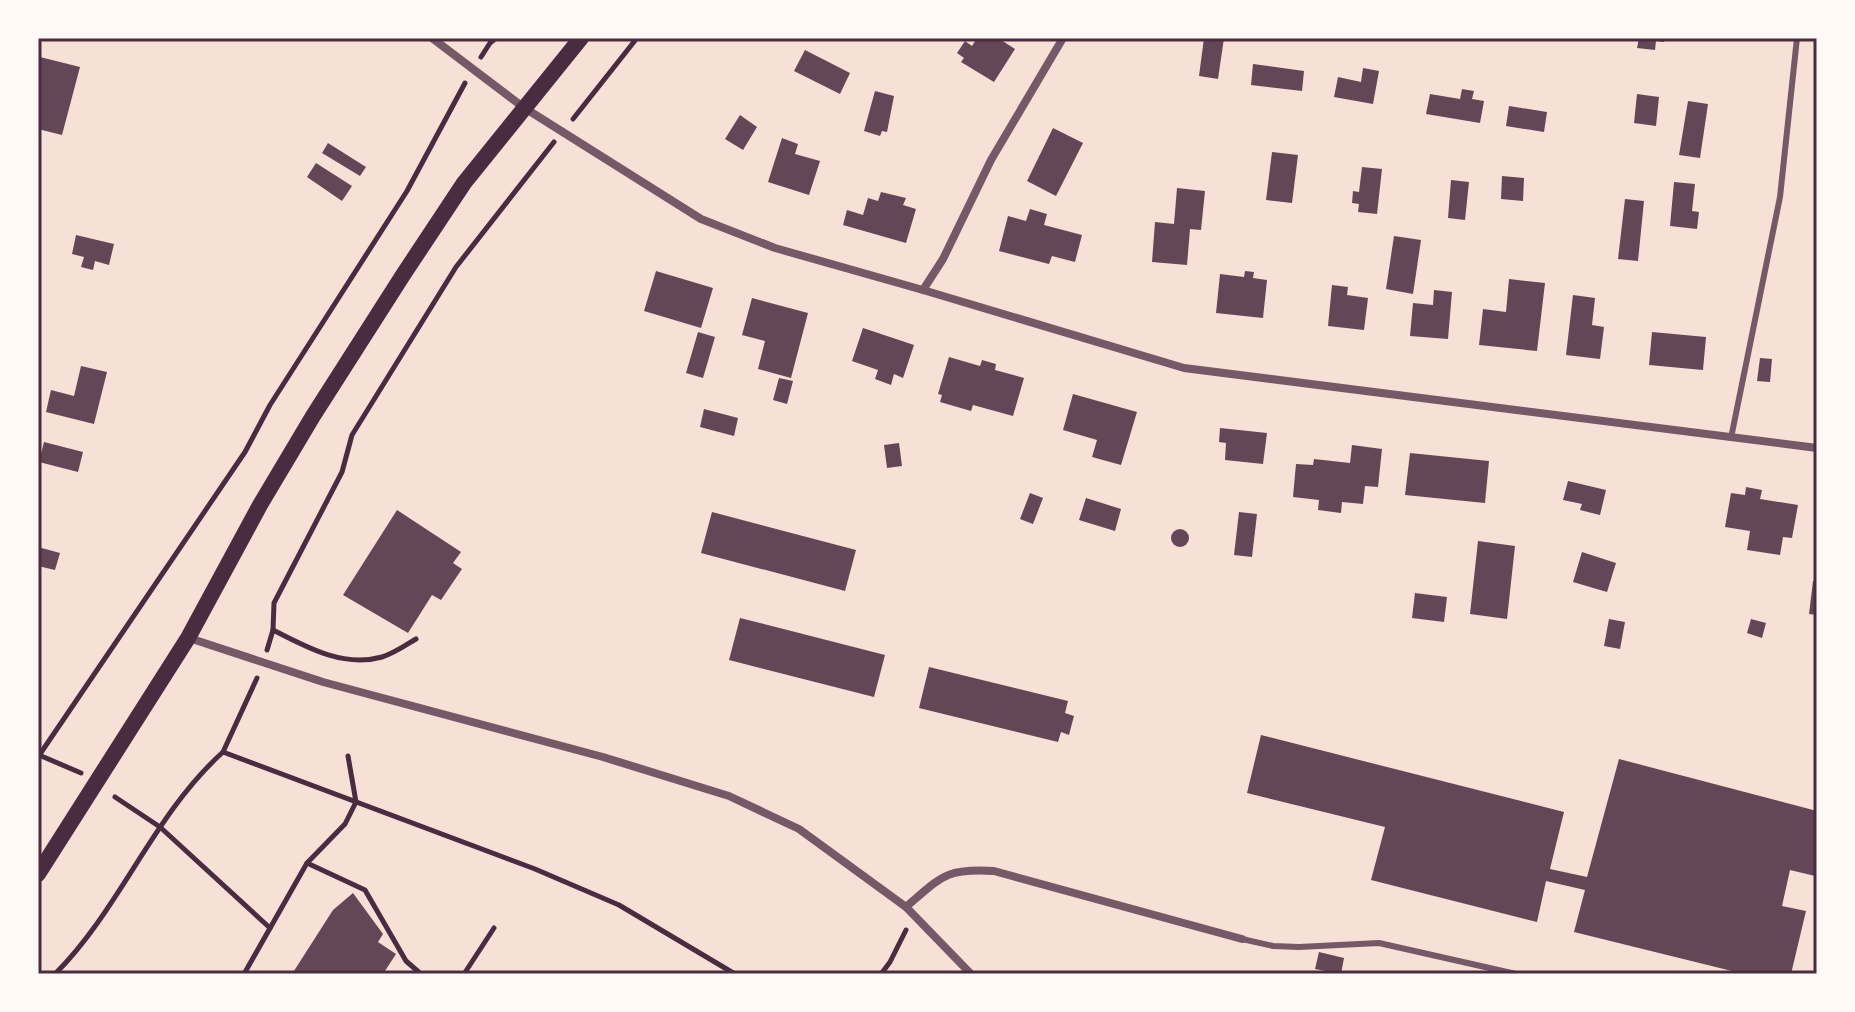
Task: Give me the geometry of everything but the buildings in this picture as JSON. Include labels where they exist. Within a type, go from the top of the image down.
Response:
[{"type":"main road","points":[[38,874],[188,638],[260,505],[313,416],[464,183],[581,38]]},
{"type":"street","points":[[432,38],[523,107],[701,219],[775,248],[1184,368],[1817,448]]},
{"type":"street","points":[[923,290],[943,259],[996,151],[1063,38]]},
{"type":"street","points":[[188,638],[263,664],[603,757],[729,796],[799,829],[906,907],[971,974]]},
{"type":"street","points":[[906,907],[939,879],[961,869],[994,871],[1242,939]]},
{"type":"lane","points":[[1731,438],[1780,197],[1797,38]]},
{"type":"lane","points":[[1242,939],[1273,946],[1299,947],[1379,943],[1516,974]]},
{"type":"path","points":[[490,43],[496,38]]},
{"type":"path","points":[[586,104],[637,38]]},
{"type":"path","points":[[82,774],[38,756],[245,452],[270,405],[407,191],[454,101]]},
{"type":"path","points":[[55,974],[109,908],[160,827],[199,774],[223,752],[263,664],[273,630],[274,603],[342,472],[352,435],[456,267],[547,152]]},
{"type":"path","points":[[273,630],[310,650],[345,659],[382,657],[416,639]]},
{"type":"path","points":[[223,752],[535,869],[619,905],[735,974]]},
{"type":"path","points":[[244,974],[307,863],[345,824],[356,802],[348,756]]},
{"type":"path","points":[[115,797],[160,827],[270,928]]},
{"type":"path","points":[[307,863],[365,890],[406,961],[421,974]]},
{"type":"path","points":[[881,974],[914,915]]},
{"type":"path","points":[[464,974],[494,928]]}]
